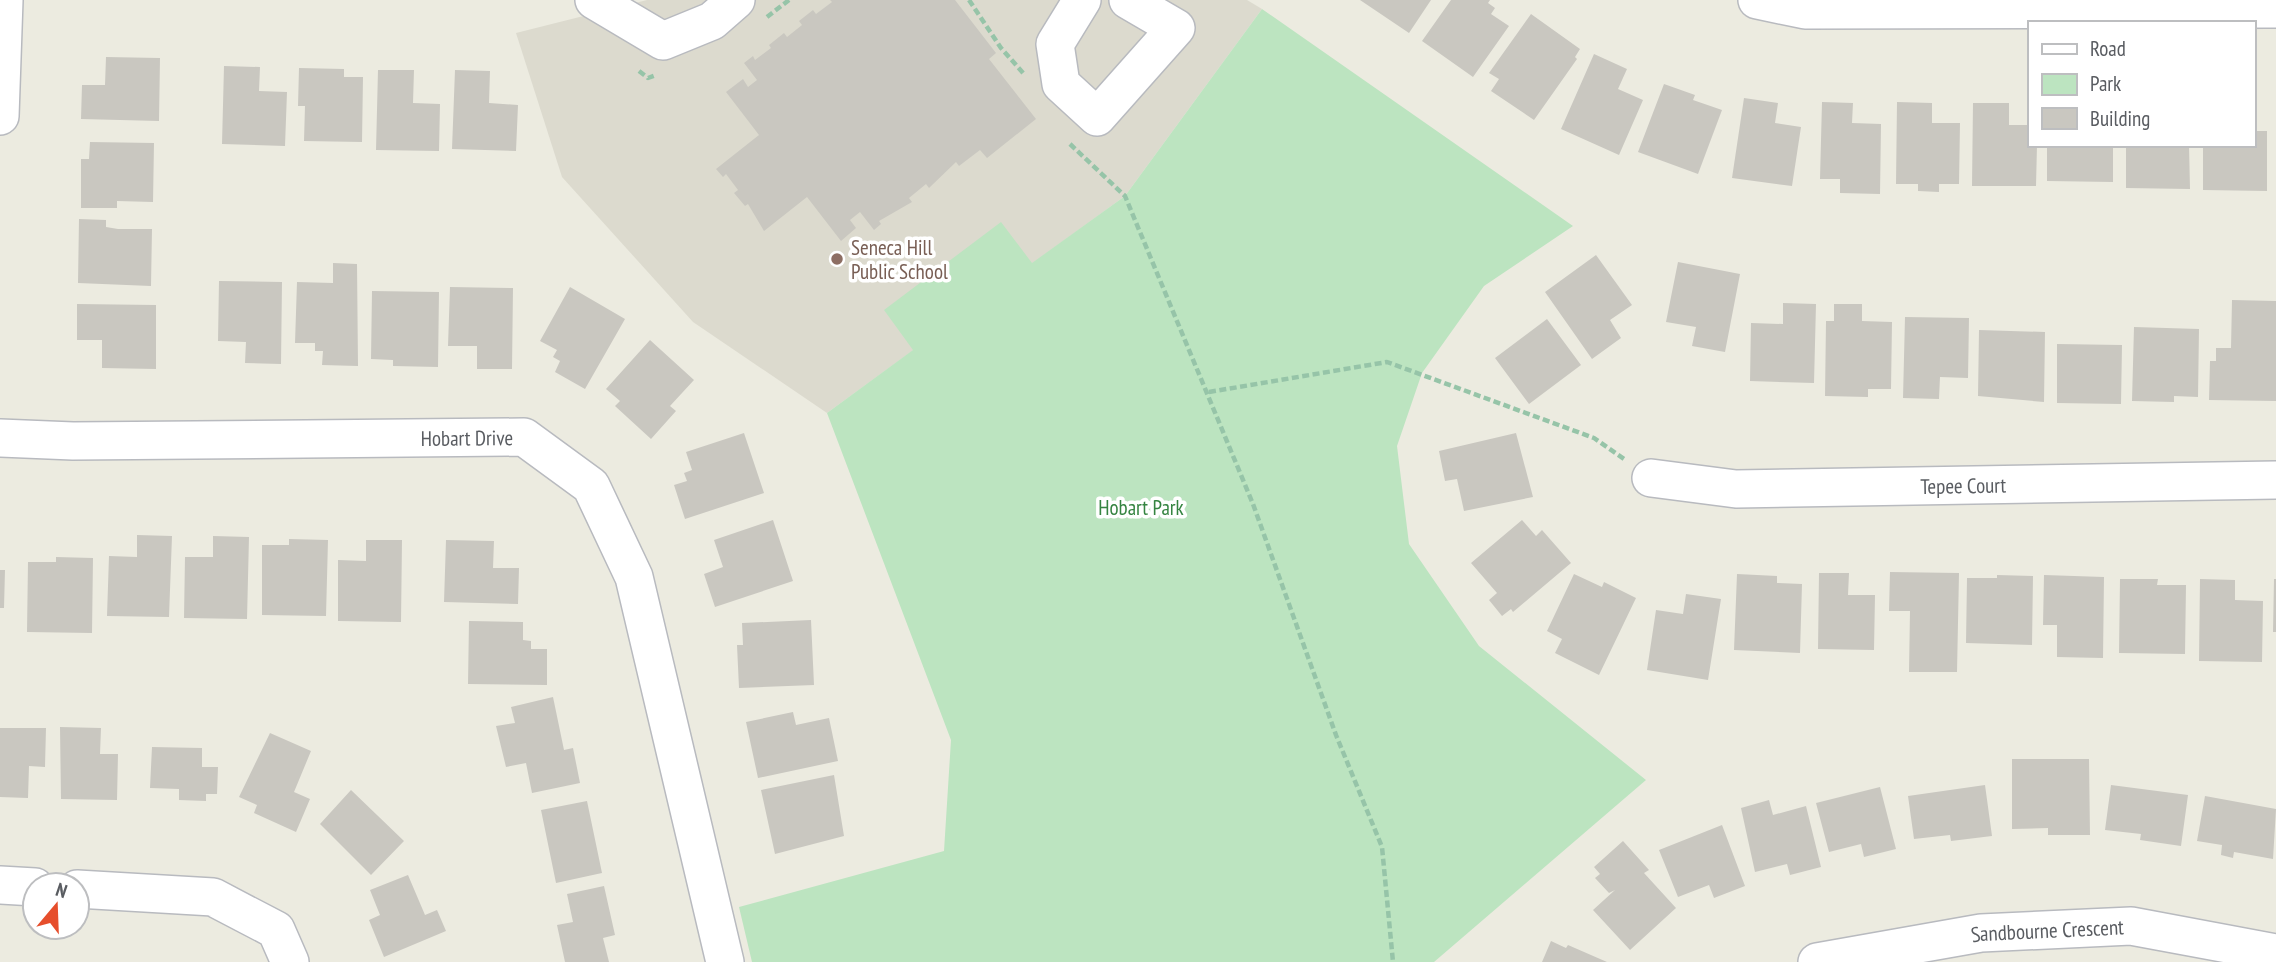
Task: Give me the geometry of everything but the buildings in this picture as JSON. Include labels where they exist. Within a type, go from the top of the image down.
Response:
[{"type":"street","points":[[0,116],[4,0]]},
{"type":"street","points":[[594,0],[663,41],[712,21],[736,0]]},
{"type":"street","points":[[1082,0],[1055,44],[1061,84],[1097,117],[1176,28],[1128,0]]},
{"type":"street","points":[[1757,0],[1805,10],[2276,9]]},
{"type":"street","name":"Hobart Drive","points":[[0,438],[86,441],[524,437],[591,486],[634,577],[725,962]]},
{"type":"street","name":"Tepee Court","points":[[1651,478],[1735,489],[2276,480]]},
{"type":"street","points":[[0,885],[21,886]]},
{"type":"street","points":[[91,890],[214,897],[276,930],[290,962]]},
{"type":"street","name":"Sandbourne Crescent","points":[[1817,962],[1980,933],[2131,926],[2276,953]]},
{"type":"path","points":[[1125,196],[1209,392],[1253,504],[1336,735],[1382,847],[1394,962]]},
{"type":"path","points":[[1209,392],[1387,362],[1594,439],[1651,478]]},
{"type":"shaded area","name":"Seneca Hill Public School","points":[[647,0],[1247,0],[1262,9],[1125,196],[827,413],[693,322],[562,177],[516,33]]},
{"type":"green space","name":"Hobart Park","points":[[1262,9],[1573,226],[1484,286],[1422,373],[1397,446],[1409,544],[1479,646],[1646,780],[1434,962],[752,962],[739,907],[944,851],[951,740],[827,413],[913,350],[884,310],[1001,222],[1032,263],[1125,196]]},
{"type":"place","name":"Seneca Hill Public School","points":[[837,259]]}]
